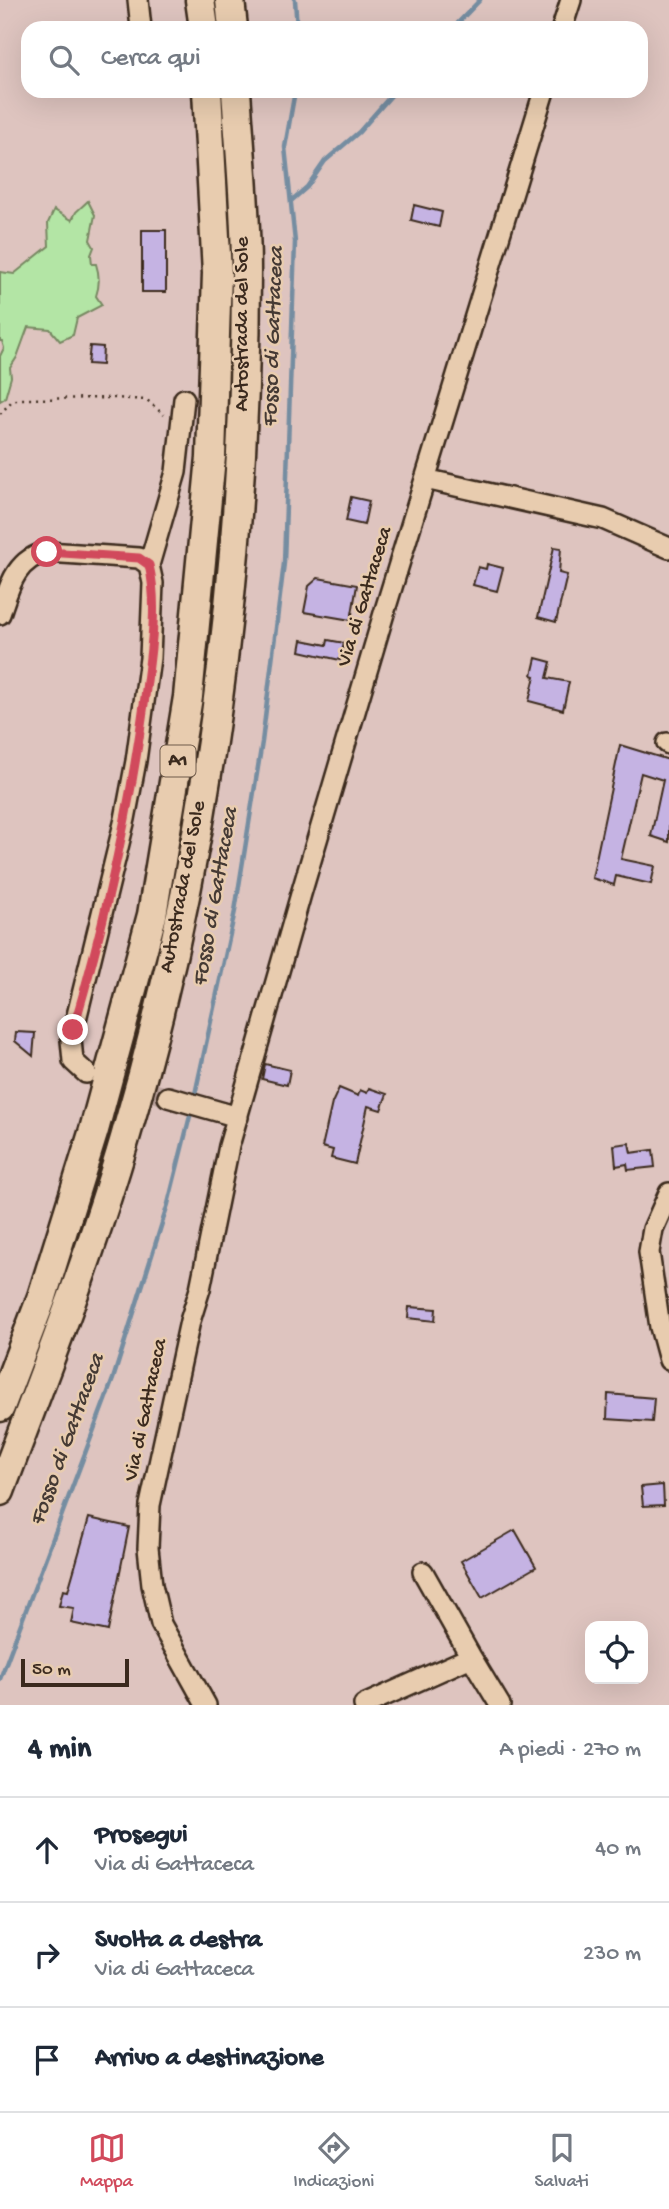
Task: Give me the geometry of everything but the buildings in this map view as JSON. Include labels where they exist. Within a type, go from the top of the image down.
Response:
[{"type":"highway","points":[[200,0],[203,21]]},
{"type":"highway","points":[[230,0],[232,21]]},
{"type":"highway","name":"Autostrada del Sole","points":[[0,1407],[42,1297],[86,1155],[152,915],[188,697],[211,457],[217,273],[207,98]]},
{"type":"highway","name":"Autostrada del Sole","points":[[0,1491],[70,1304],[125,1139],[180,925],[218,707],[241,463],[246,268],[236,98]]},
{"type":"street","points":[[138,0],[140,21]]},
{"type":"street","points":[[564,21],[571,0]]},
{"type":"street","name":"Via di Gattaceca","points":[[206,1705],[162,1624],[152,1585],[148,1537],[150,1505],[158,1466],[238,1117],[301,894],[542,98]]},
{"type":"street","points":[[86,1073],[73,1061],[71,1040],[125,819],[136,761],[150,658],[153,583],[149,565],[176,472],[184,399]]},
{"type":"street","points":[[425,479],[603,519],[669,548]]},
{"type":"street","points":[[0,614],[5,595],[25,561],[34,555],[47,552],[139,558],[149,565]]},
{"type":"street","points":[[168,1097],[238,1117]]},
{"type":"street","points":[[669,1193],[653,1229],[649,1252],[660,1327],[669,1360]]},
{"type":"street","points":[[423,1572],[500,1705]]},
{"type":"street","points":[[364,1705],[471,1657]]},
{"type":"path","points":[[0,414],[12,401],[21,400],[148,400],[181,431]]},
{"type":"green space","points":[[88,201],[95,215],[90,240],[94,247],[91,255],[92,264],[96,264],[99,276],[96,296],[102,305],[77,318],[73,335],[60,341],[50,329],[28,327],[10,368],[11,377],[5,398],[0,401],[0,356],[4,348],[0,341],[0,272],[14,274],[49,246],[48,223],[54,210],[72,220]]},
{"type":"waterway","name":"Fosso di Gattaceca","points":[[295,0],[296,21]]},
{"type":"waterway","points":[[460,21],[480,0]]},
{"type":"waterway","name":"Fosso di Gattaceca","points":[[194,1099],[235,911],[262,742],[284,563],[295,242],[285,147],[294,98]]},
{"type":"waterway","points":[[291,201],[307,187],[325,161],[359,132],[389,98]]},
{"type":"waterway","name":"Fosso di Gattaceca","points":[[0,1679],[113,1379],[168,1204],[192,1108]]},
{"type":"tunnel","points":[[97,1076],[168,1097]]},
{"type":"route","points":[[47,552],[139,558],[149,565],[153,583],[150,658],[136,761],[125,819],[73,1030]]}]
